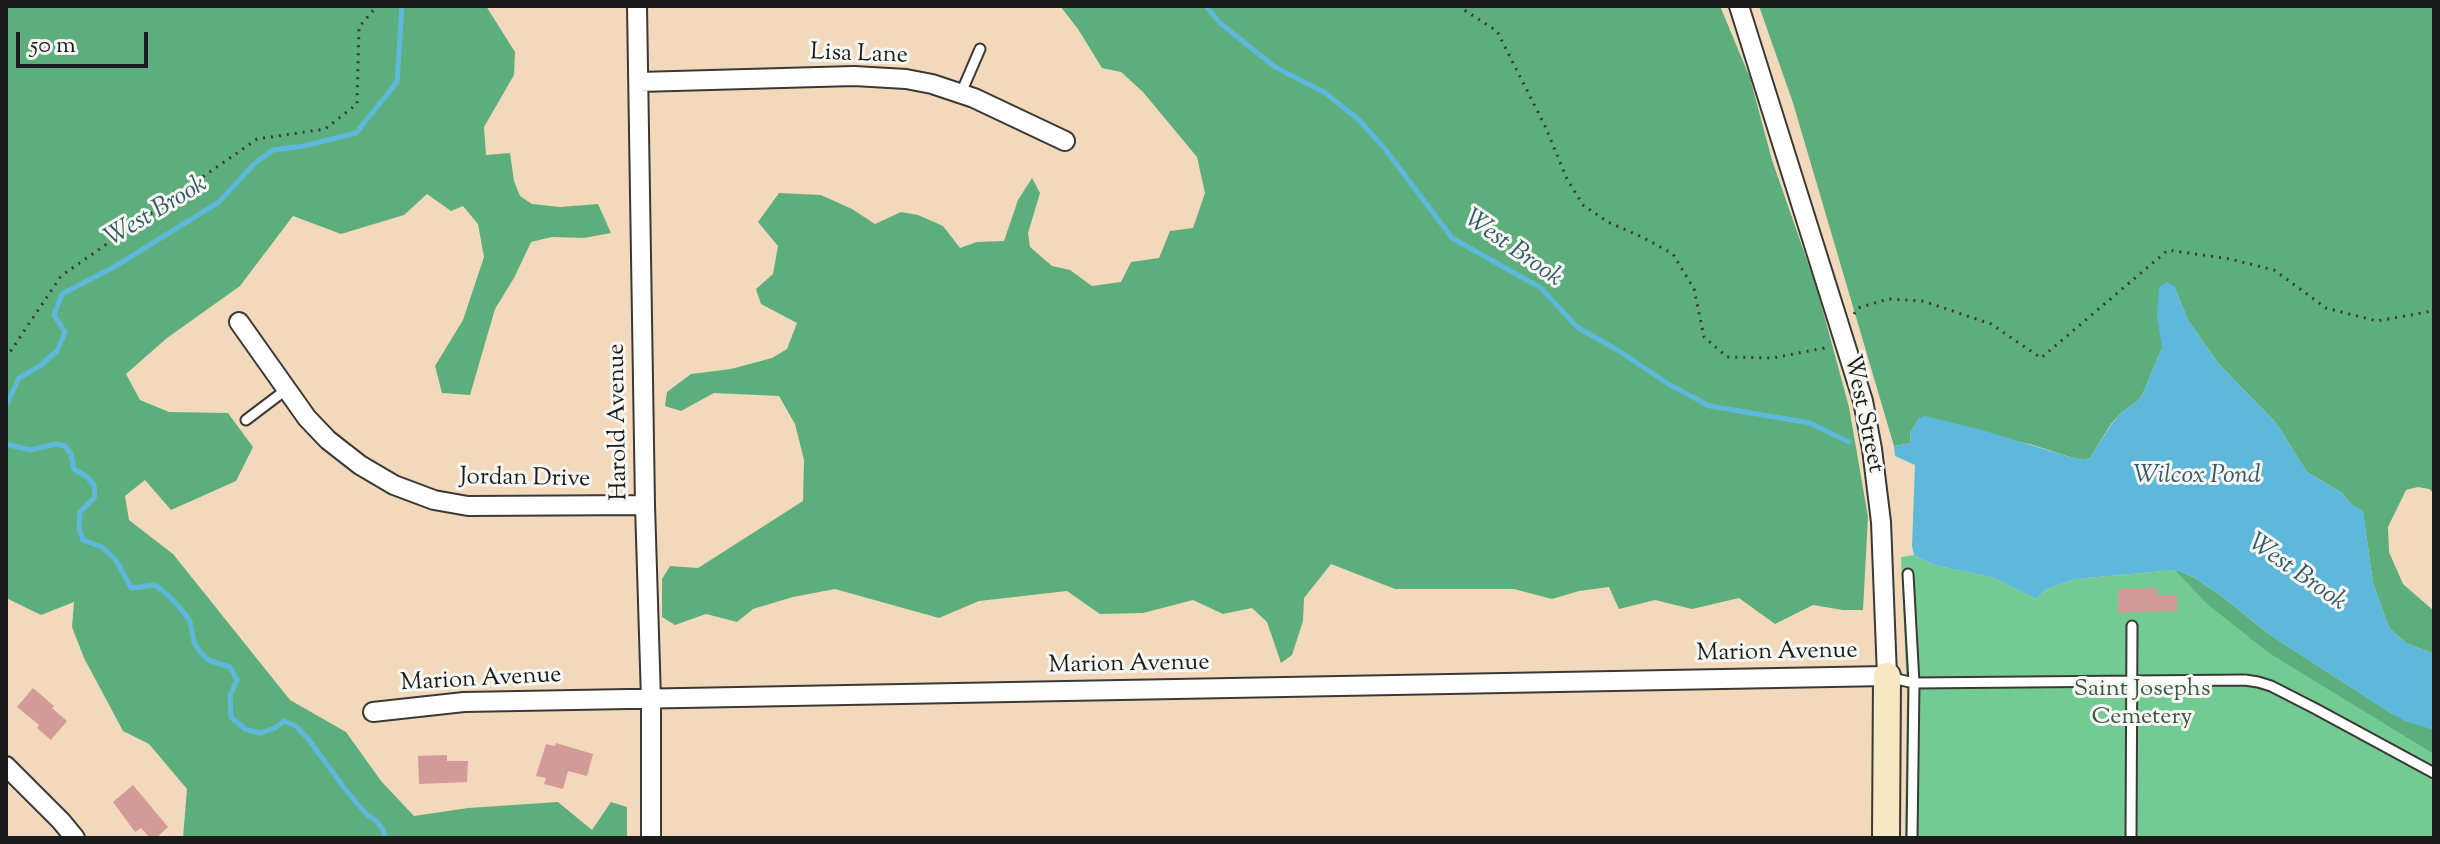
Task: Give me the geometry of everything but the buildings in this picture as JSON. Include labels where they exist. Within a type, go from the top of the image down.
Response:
[{"type":"street","name":"Harold Avenue","points":[[637,6],[651,838]]},
{"type":"street","name":"West Street","points":[[1739,6],[1865,409],[1878,494],[1885,580],[1886,838]]},
{"type":"street","name":"Lisa Lane","points":[[639,82],[883,77],[961,93],[1065,141]]},
{"type":"street","name":"Jordan Drive","points":[[239,322],[307,418],[328,440],[360,465],[394,485],[434,500],[493,508],[645,505]]},
{"type":"street","name":"Marion Avenue","points":[[373,712],[454,703],[1887,676]]},
{"type":"street","points":[[6,766],[75,838]]},
{"type":"lane","points":[[961,93],[980,49]]},
{"type":"lane","points":[[246,420],[287,389]]},
{"type":"lane","points":[[1908,574],[1914,683],[1912,838]]},
{"type":"lane","points":[[2131,838],[2132,626]]},
{"type":"lane","points":[[1887,676],[1914,683],[2245,680],[2271,686],[2434,773]]},
{"type":"path","points":[[6,358],[61,276],[257,139],[325,129],[357,104],[359,27],[377,6]]},
{"type":"path","points":[[1458,6],[1497,31],[1545,126],[1567,179],[1583,205],[1608,222],[1673,254],[1694,289],[1704,337],[1727,357],[1773,358],[1824,348],[1858,308],[1888,299],[1923,301],[1991,324],[2041,358],[2168,250],[2230,259],[2274,270],[2326,308],[2377,321],[2434,308]]},
{"type":"green space","points":[[6,6],[486,6],[515,52],[514,75],[484,127],[486,155],[510,153],[514,181],[520,196],[532,204],[560,207],[598,204],[611,233],[584,238],[552,237],[531,242],[495,309],[470,395],[442,393],[435,366],[463,320],[484,257],[478,224],[463,206],[451,211],[427,194],[404,215],[341,234],[293,216],[240,286],[167,338],[126,374],[140,400],[169,412],[228,413],[253,447],[236,481],[171,510],[145,480],[125,496],[129,520],[173,554],[290,700],[346,732],[381,781],[414,816],[468,808],[558,802],[592,830],[611,802],[627,807],[627,838],[183,838],[187,789],[149,744],[123,731],[84,658],[72,627],[74,602],[41,615],[6,598]]},
{"type":"green space","points":[[1060,6],[1720,6],[1750,78],[1772,160],[1817,289],[1849,407],[1868,517],[1863,610],[1813,605],[1775,624],[1739,598],[1692,609],[1655,600],[1619,609],[1609,587],[1552,599],[1514,589],[1395,589],[1331,564],[1304,598],[1303,621],[1292,655],[1281,663],[1267,622],[1252,608],[1223,614],[1193,600],[1143,613],[1100,614],[1067,591],[979,601],[939,618],[835,589],[753,609],[737,622],[706,614],[675,625],[662,617],[662,579],[670,566],[698,568],[803,501],[804,460],[795,424],[779,396],[714,393],[681,411],[665,406],[667,392],[691,374],[731,369],[772,358],[787,349],[797,323],[761,304],[756,289],[773,274],[778,246],[758,222],[779,193],[821,195],[875,224],[901,212],[918,215],[943,226],[960,248],[977,242],[1004,241],[1018,200],[1032,178],[1040,193],[1028,233],[1030,247],[1052,266],[1070,270],[1092,286],[1121,282],[1131,262],[1159,258],[1170,231],[1193,228],[1205,193],[1197,157],[1143,92],[1121,72],[1102,68]]},
{"type":"green space","points":[[1759,6],[2434,6],[2434,493],[2418,487],[2406,490],[2388,527],[2389,552],[2403,584],[2434,611],[2434,654],[2406,643],[2389,628],[2373,583],[2363,512],[2342,493],[2307,472],[2276,423],[2218,363],[2188,320],[2174,286],[2159,287],[2162,348],[2143,393],[2111,424],[2090,458],[2070,457],[1919,418],[1910,433],[1911,443],[1894,446],[1793,103]]},
{"type":"green space","name":"Saint Josephs Cemetery","points":[[1914,555],[1934,565],[1994,578],[2036,599],[2047,589],[2075,579],[2175,570],[2183,572],[2270,635],[2392,714],[2434,730],[2434,838],[1905,838],[1907,694],[1901,557]]},
{"type":"green space","points":[[2175,570],[2195,578],[2270,635],[2392,714],[2434,730],[2434,754],[2269,653],[2206,603]]},
{"type":"water","name":"Wilcox Pond","points":[[2167,282],[2174,286],[2188,320],[2218,363],[2276,423],[2307,472],[2342,493],[2352,505],[2363,511],[2373,583],[2389,628],[2406,643],[2434,654],[2434,730],[2392,714],[2270,635],[2195,578],[2175,570],[2075,579],[2047,589],[2036,599],[1994,578],[1934,565],[1914,555],[1915,465],[1895,456],[1894,446],[1911,443],[1910,433],[1919,418],[1925,416],[1982,430],[2070,457],[2090,458],[2111,425],[2143,393],[2162,348],[2157,317],[2159,287]]},
{"type":"waterway","name":"West Brook","points":[[6,406],[19,378],[57,351],[65,332],[54,315],[62,294],[114,267],[219,202],[255,163],[273,150],[356,133],[397,82],[402,6]]},
{"type":"waterway","name":"West Brook","points":[[1206,6],[1219,22],[1275,67],[1324,92],[1358,119],[1385,149],[1452,238],[1541,288],[1577,327],[1710,406],[1810,423],[1849,442]]},
{"type":"waterway","points":[[6,444],[30,450],[56,444],[65,446],[71,454],[74,469],[94,485],[95,497],[80,512],[79,528],[83,540],[102,547],[116,560],[131,588],[155,585],[168,595],[190,621],[199,651],[208,660],[230,667],[237,680],[230,695],[231,717],[245,729],[260,733],[284,721],[296,726],[367,815],[377,821],[385,838]]}]
